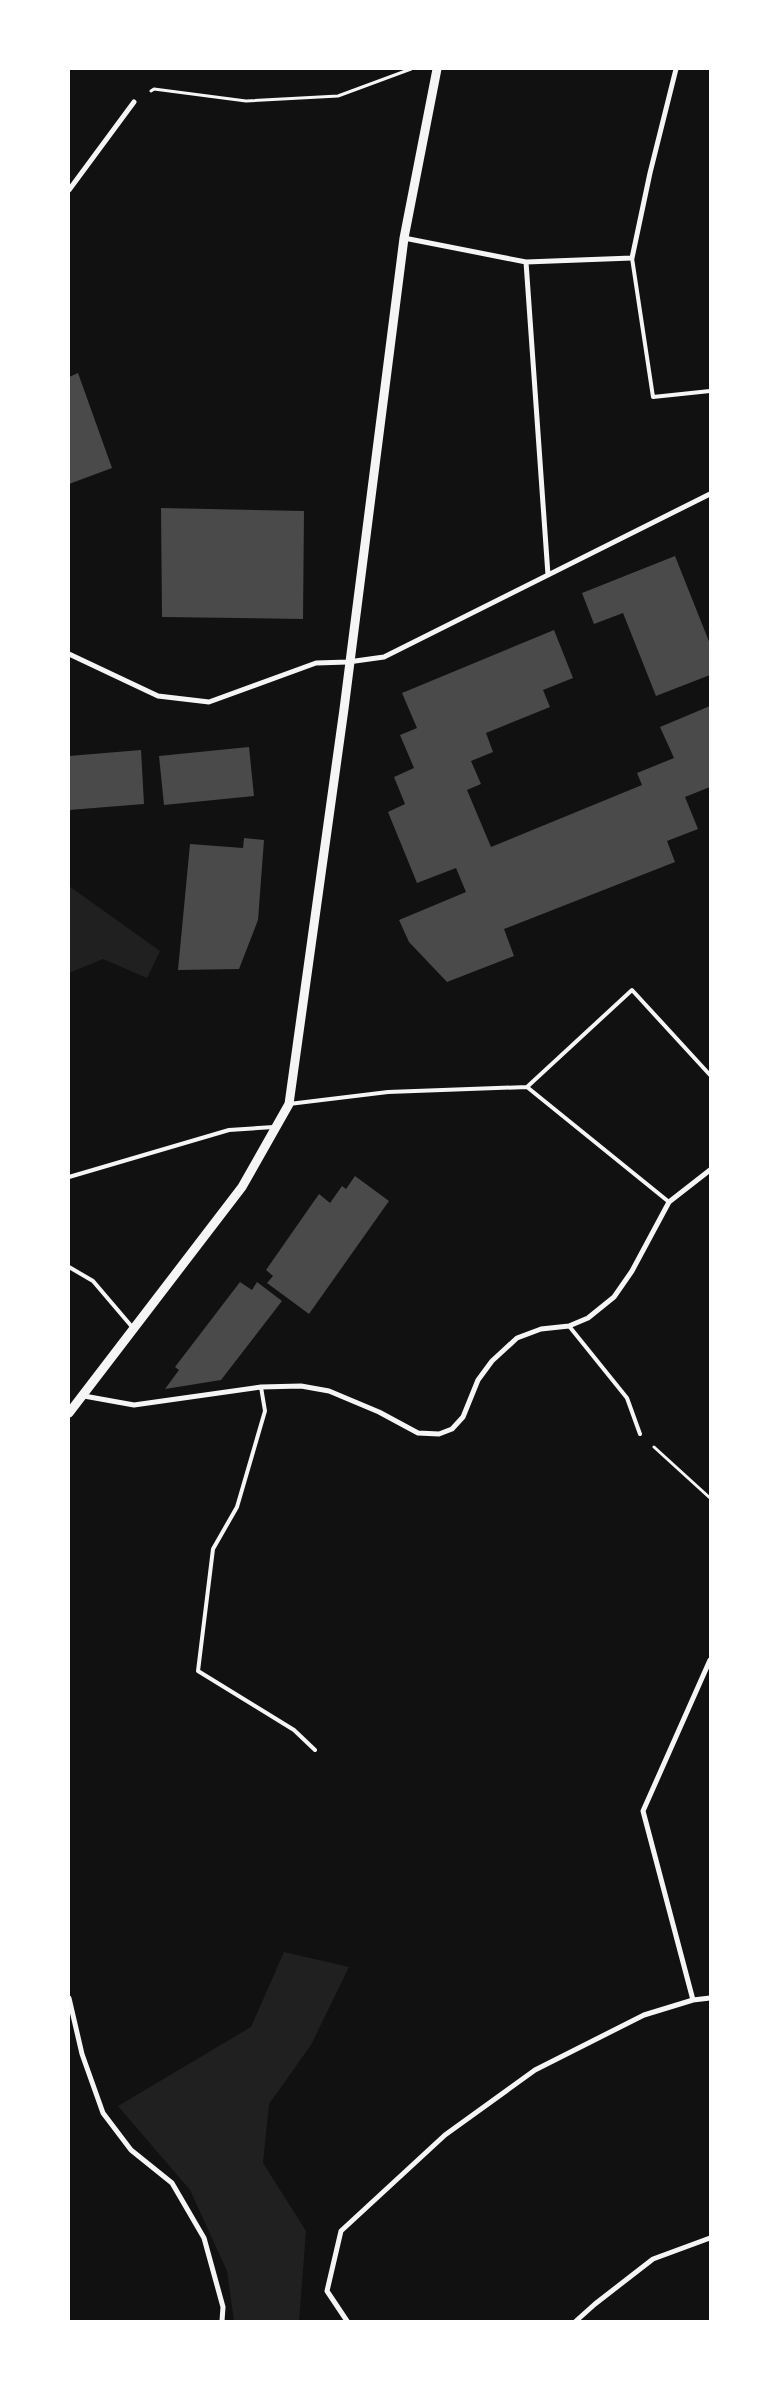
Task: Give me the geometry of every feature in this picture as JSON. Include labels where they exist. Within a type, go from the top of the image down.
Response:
[{"type":"street","points":[[69,1413],[84,1396],[133,1328],[242,1187],[289,1104],[314,934],[404,238],[437,69]]},
{"type":"street","points":[[404,238],[526,262],[632,258],[650,173],[676,69]]},
{"type":"street","points":[[69,190],[134,102]]},
{"type":"street","points":[[526,262],[548,575]]},
{"type":"street","points":[[69,654],[158,696],[209,702],[316,663],[348,662],[384,657],[710,494]]},
{"type":"street","points":[[84,1396],[134,1405],[261,1388],[301,1386],[329,1391],[379,1412],[418,1433],[439,1434],[452,1430],[463,1418],[478,1380],[492,1361],[517,1338],[541,1329],[568,1326],[588,1318],[614,1297],[632,1271],[669,1202],[710,1170]]},
{"type":"street","points":[[693,2000],[643,1811],[710,1660]]},
{"type":"street","points":[[69,1998],[82,2054],[103,2113],[131,2150],[172,2182],[204,2238],[223,2307],[222,2321]]},
{"type":"street","points":[[347,2321],[327,2290],[340,2230],[445,2134],[535,2070],[644,2015],[693,2000],[710,1998]]},
{"type":"street","points":[[576,2321],[653,2259],[710,2238]]},
{"type":"lane","points":[[632,258],[653,397],[710,390]]},
{"type":"lane","points":[[289,1104],[388,1092],[527,1087],[632,990],[710,1075]]},
{"type":"lane","points":[[527,1087],[669,1202]]},
{"type":"lane","points":[[69,1177],[229,1130],[277,1126]]},
{"type":"lane","points":[[69,1266],[93,1281],[133,1328]]},
{"type":"lane","points":[[568,1326],[626,1398],[640,1434]]},
{"type":"lane","points":[[261,1388],[265,1412],[237,1508],[213,1550],[198,1671],[294,1730],[316,1750]]},
{"type":"path","points":[[134,102],[154,89],[246,101],[338,96],[411,69]]},
{"type":"path","points":[[640,1434],[710,1498]]},
{"type":"shaded area","points":[[69,886],[160,951],[147,978],[103,959],[69,973]]},
{"type":"shaded area","points":[[284,1952],[349,1967],[311,2045],[269,2104],[263,2163],[306,2231],[299,2321],[234,2321],[227,2271],[190,2190],[118,2106],[251,2027]]},
{"type":"building","points":[[78,373],[112,468],[69,484],[69,377]]},
{"type":"building","points":[[161,508],[304,511],[303,619],[162,617]]},
{"type":"building","points":[[675,556],[710,644],[710,675],[656,696],[623,613],[594,624],[582,593]]},
{"type":"building","points":[[554,630],[573,678],[543,690],[550,707],[486,733],[493,752],[471,761],[481,784],[467,790],[491,847],[642,785],[637,773],[674,758],[660,727],[710,706],[710,787],[685,797],[698,829],[667,841],[675,862],[504,929],[514,956],[447,982],[409,942],[399,920],[466,892],[456,868],[417,883],[388,812],[405,804],[394,777],[414,768],[400,735],[417,728],[402,693]]},
{"type":"building","points":[[249,747],[254,796],[164,805],[159,756]]},
{"type":"building","points":[[141,750],[144,804],[69,810],[69,756]]},
{"type":"building","points":[[244,838],[264,840],[258,920],[239,969],[178,970],[190,844],[243,848]]},
{"type":"building","points":[[355,1176],[389,1201],[309,1314],[267,1283],[273,1276],[266,1270],[319,1194],[330,1203],[342,1186],[346,1189]]},
{"type":"building","points":[[240,1282],[252,1290],[257,1282],[282,1301],[221,1380],[165,1389],[179,1370],[175,1367]]}]
